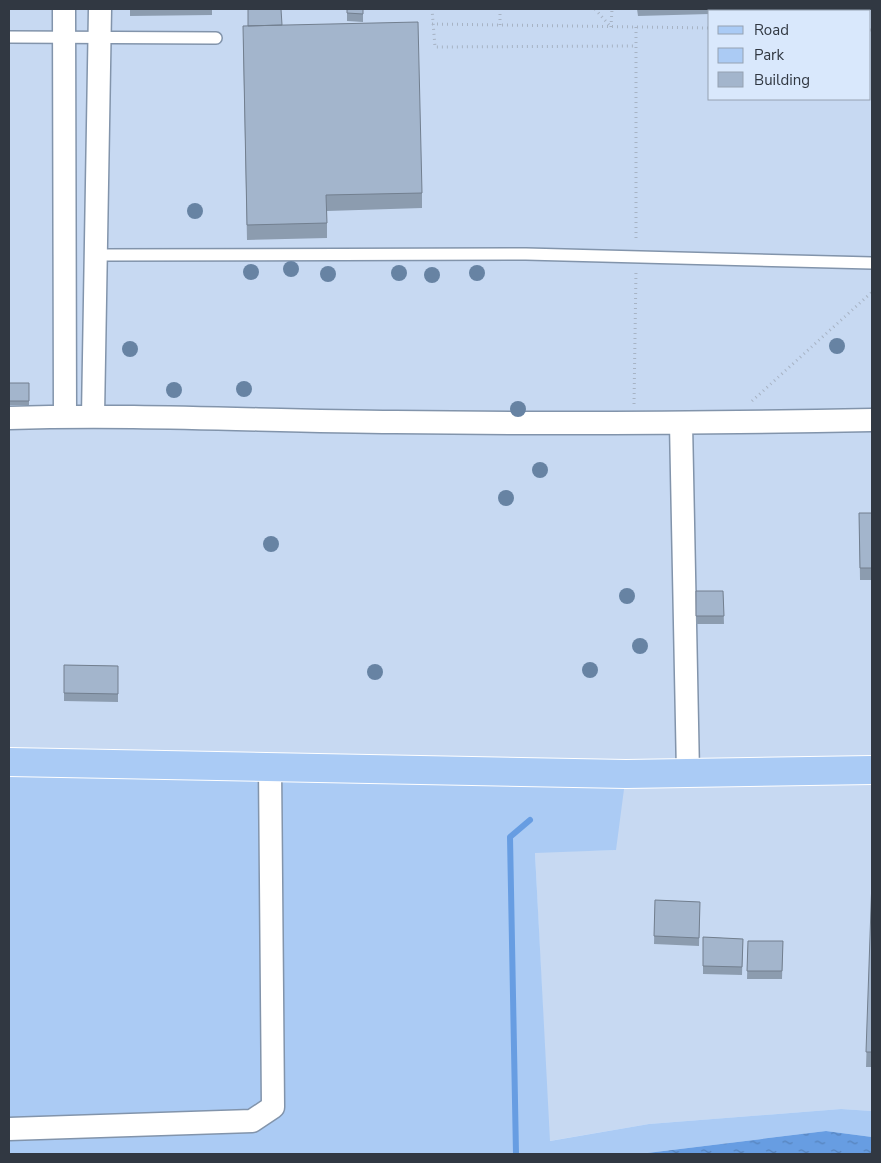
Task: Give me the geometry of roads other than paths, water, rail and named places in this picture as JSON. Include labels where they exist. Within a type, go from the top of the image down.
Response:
[{"type":"main road","points":[[9,762],[626,774],[872,770]]},
{"type":"street","points":[[64,9],[65,416]]},
{"type":"street","points":[[93,416],[100,9]]},
{"type":"street","points":[[9,418],[93,416],[395,422],[634,423],[872,420]]},
{"type":"street","points":[[682,423],[688,773]]},
{"type":"street","points":[[9,1130],[252,1121],[273,1107],[270,767]]},
{"type":"lane","points":[[9,36],[216,38]]},
{"type":"lane","points":[[97,255],[526,254],[872,263]]},
{"type":"water","points":[[826,1131],[872,1137],[872,1154],[639,1154]]},
{"type":"waterway","points":[[516,1154],[510,837],[530,820]]}]
